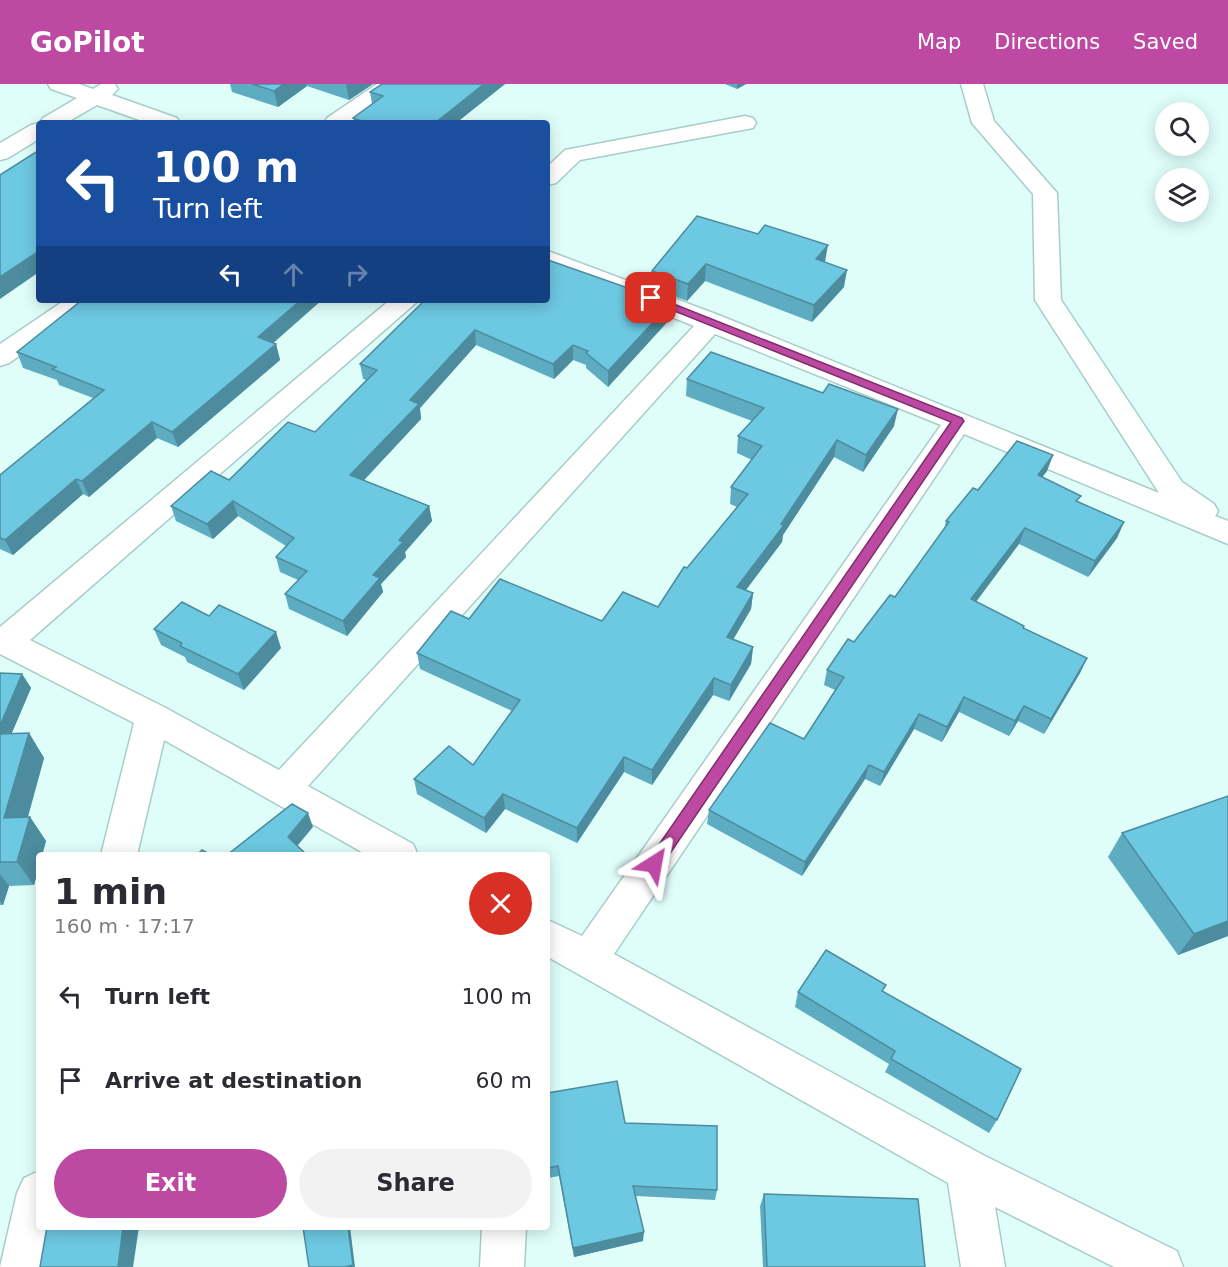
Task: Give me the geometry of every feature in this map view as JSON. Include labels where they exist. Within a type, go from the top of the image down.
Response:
[{"type":"street","points":[[59,84],[93,98],[161,120]]},
{"type":"street","points":[[56,120],[116,84]]},
{"type":"street","points":[[339,120],[391,84]]},
{"type":"street","points":[[972,84],[983,123],[1045,193],[1048,300],[1172,489],[1228,528]]},
{"type":"street","points":[[550,176],[573,155],[745,123]]},
{"type":"street","points":[[0,153],[36,132]]},
{"type":"street","points":[[550,259],[958,421],[1228,533]]},
{"type":"street","points":[[0,357],[78,303]]},
{"type":"street","points":[[395,852],[152,717],[3,641],[402,303]]},
{"type":"street","points":[[283,790],[712,322]]},
{"type":"street","points":[[588,960],[958,421]]},
{"type":"street","points":[[120,852],[152,717]]},
{"type":"street","points":[[550,938],[968,1170],[1161,1267]]},
{"type":"street","points":[[968,1170],[983,1267]]},
{"type":"street","points":[[21,1267],[36,1205]]},
{"type":"street","points":[[502,1267],[504,1230]]},
{"type":"building","points":[[252,84],[284,84],[274,91]]},
{"type":"building","points":[[382,84],[484,84],[439,120],[359,120],[353,118],[383,96],[370,92]]},
{"type":"building","points":[[36,152],[36,253],[0,277],[0,175]]},
{"type":"building","points":[[697,216],[758,234],[765,225],[828,245],[816,259],[847,270],[814,305],[706,264],[688,284],[652,271]]},
{"type":"building","points":[[550,261],[671,303],[608,371],[586,353],[588,351],[573,345],[553,364],[475,330],[410,400],[419,404],[350,475],[429,506],[399,540],[403,542],[373,575],[380,578],[343,621],[285,594],[307,571],[276,557],[294,538],[233,501],[207,524],[171,506],[211,471],[229,480],[288,422],[315,432],[377,370],[360,364],[422,303],[550,303]]},
{"type":"building","points":[[78,303],[298,303],[258,337],[276,344],[172,432],[152,422],[82,481],[76,479],[5,540],[0,538],[0,475],[104,390],[52,369],[56,367],[17,352]]},
{"type":"building","points":[[711,352],[823,393],[829,384],[898,409],[866,455],[837,440],[781,524],[784,525],[737,587],[753,593],[727,637],[753,647],[731,685],[714,678],[652,770],[624,757],[577,828],[503,794],[484,818],[414,779],[449,746],[473,765],[520,700],[417,653],[451,611],[469,619],[500,579],[602,621],[623,592],[658,607],[684,567],[687,568],[748,494],[731,487],[762,446],[738,436],[764,408],[687,379]]},
{"type":"building","points":[[1017,441],[1053,455],[1038,475],[1081,496],[1076,501],[1124,522],[1095,561],[1025,528],[971,599],[1024,626],[1023,628],[1087,658],[1051,719],[1024,706],[1015,721],[964,697],[947,727],[919,714],[884,772],[869,765],[805,862],[709,810],[770,723],[804,739],[844,677],[827,670],[848,639],[854,642],[890,595],[895,597],[949,522],[946,521],[973,488],[978,490]]},
{"type":"building","points":[[182,602],[209,616],[219,605],[276,632],[238,674],[180,646],[182,643],[154,629]]},
{"type":"building","points":[[0,673],[22,674],[0,726]]},
{"type":"building","points":[[29,733],[4,818],[30,817],[17,862],[0,862],[0,734]]},
{"type":"building","points":[[1228,796],[1228,921],[1194,934],[1122,833]]},
{"type":"building","points":[[292,804],[308,813],[288,837],[304,852],[231,852]]},
{"type":"building","points":[[826,950],[886,985],[882,991],[1021,1069],[997,1120],[891,1059],[895,1051],[798,992]]},
{"type":"building","points":[[617,1081],[625,1123],[717,1126],[717,1190],[633,1186],[644,1232],[573,1248],[558,1166],[550,1168],[550,1093]]},
{"type":"building","points":[[764,1194],[918,1199],[925,1267],[767,1267]]},
{"type":"building","points":[[46,1230],[123,1230],[118,1267],[40,1267]]},
{"type":"building","points":[[303,1230],[348,1230],[353,1265],[309,1267]]},
{"type":"route","points":[[651,298],[958,421],[654,864]]}]
